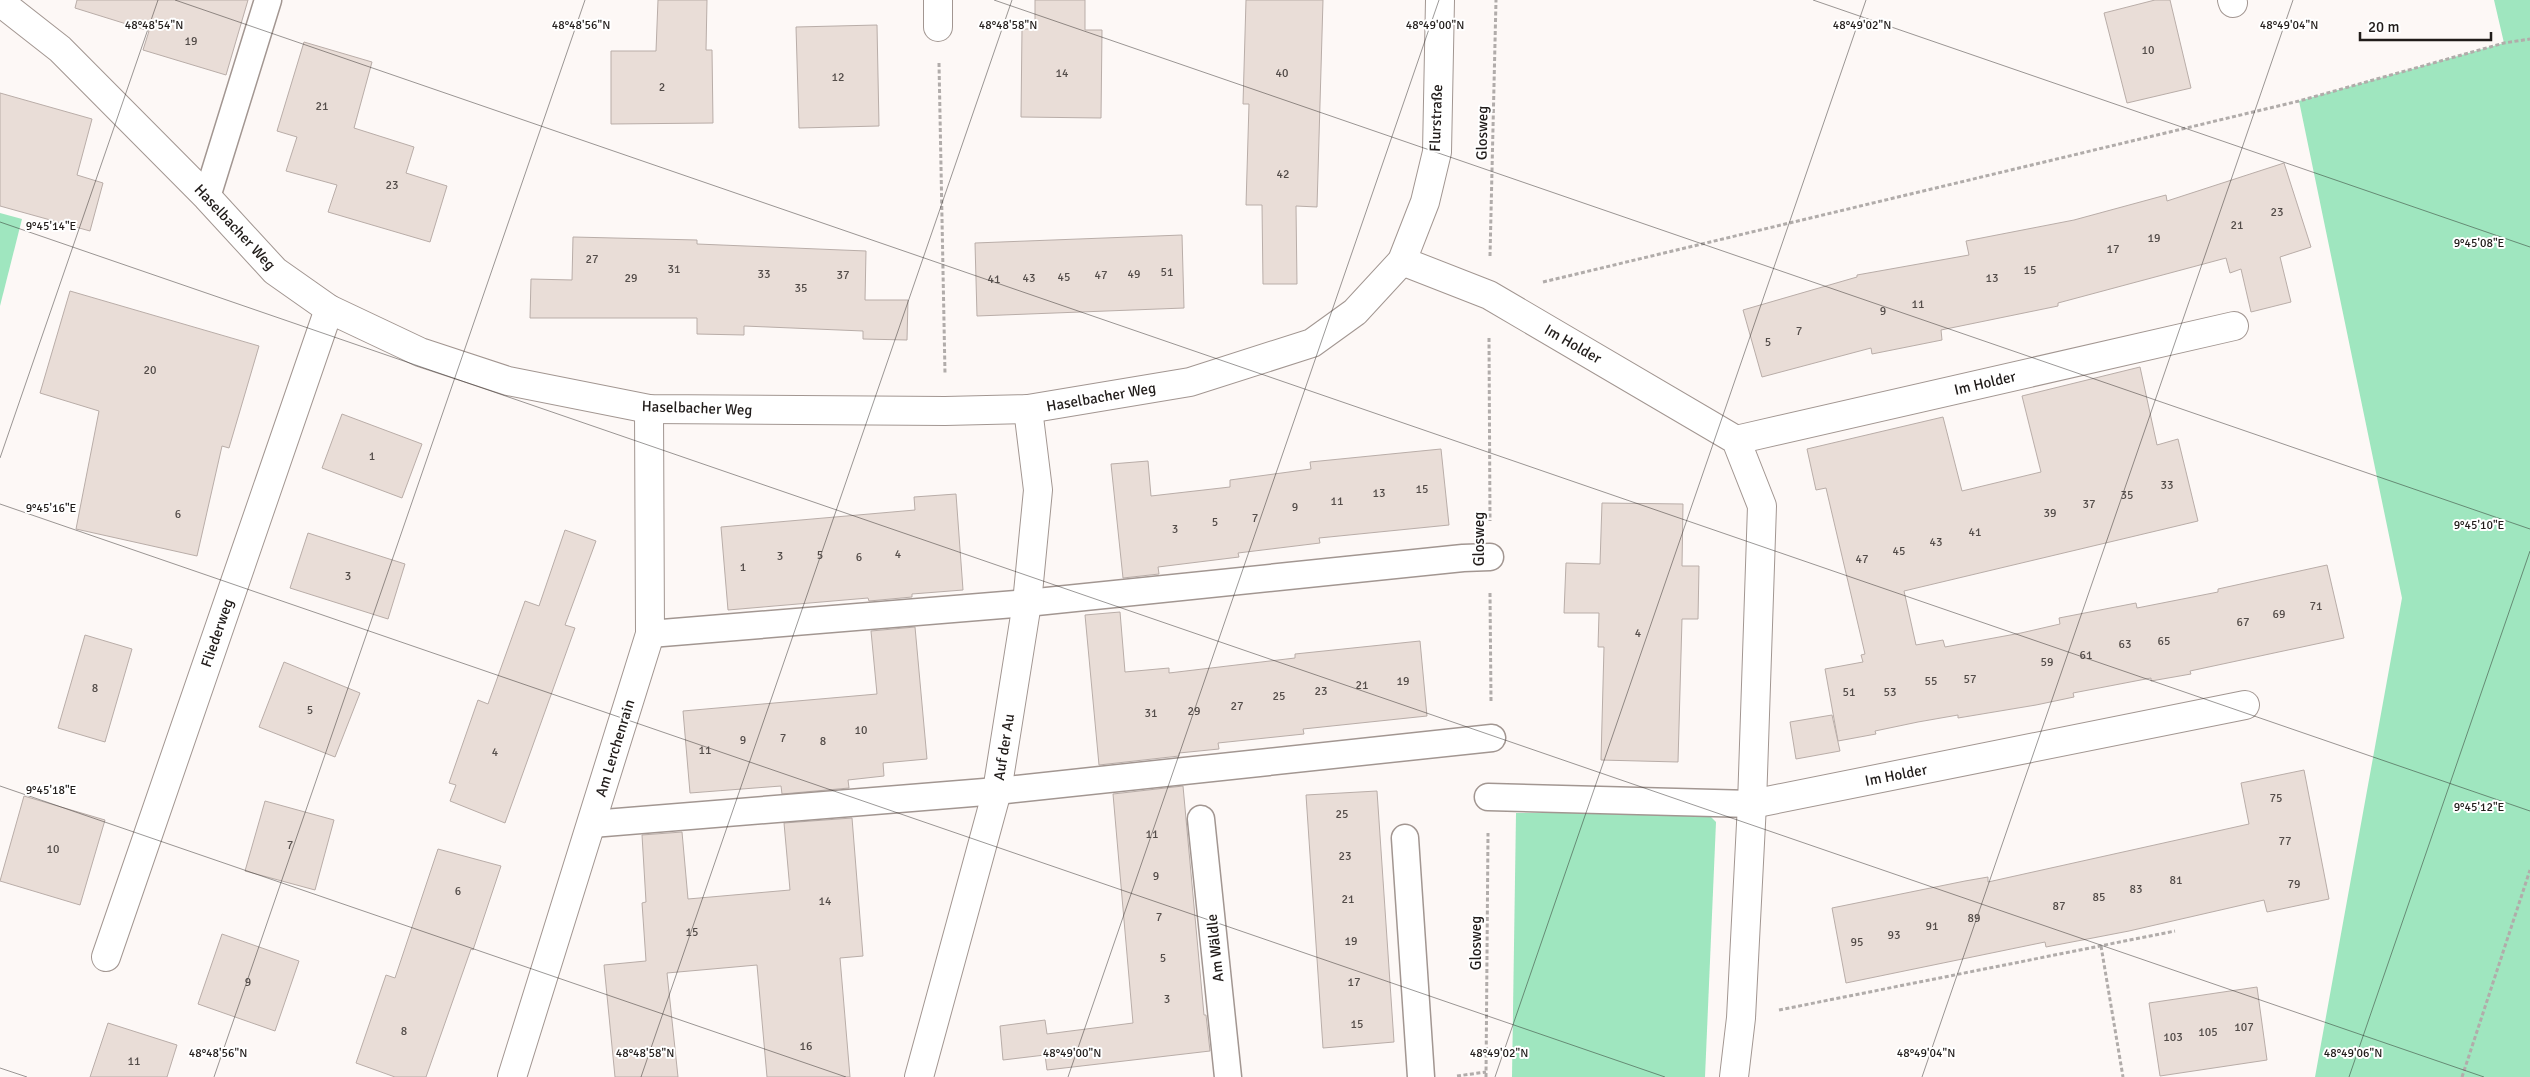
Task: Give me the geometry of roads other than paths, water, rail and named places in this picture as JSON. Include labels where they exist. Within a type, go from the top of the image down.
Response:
[{"type":"street","points":[[938,0],[938,27]]},
{"type":"street","name":"Flurstraße","points":[[1402,261],[1425,202],[1437,152],[1440,0]]},
{"type":"street","name":"Haselbacher Weg","points":[[0,2],[60,49],[207,197],[275,271],[329,309],[420,352],[508,381],[649,409],[945,411],[1028,409],[1190,382],[1312,343],[1355,312],[1402,261]]},
{"type":"street","name":"Im Holder","points":[[1402,261],[1489,295],[1736,440],[2234,326]]},
{"type":"street","name":"Fliederweg","points":[[106,957],[329,309]]},
{"type":"street","name":"Am Lerchenrain","points":[[512,1077],[650,634],[649,409]]},
{"type":"street","name":"Auf der Au","points":[[919,1077],[998,791],[1027,603],[1038,490],[1028,409]]},
{"type":"street","points":[[1734,1077],[1741,1018],[1752,804],[1762,506],[1736,440]]},
{"type":"street","name":"Im Holder","points":[[1752,804],[2245,705]]},
{"type":"lane","points":[[207,197],[268,0]]},
{"type":"lane","points":[[650,634],[1027,603],[1463,558],[1490,557]]},
{"type":"lane","points":[[592,824],[998,791],[1492,738]]},
{"type":"lane","points":[[1488,797],[1752,804]]},
{"type":"lane","name":"Am Wäldle","points":[[1202,819],[1228,1077]]},
{"type":"lane","points":[[1405,838],[1421,1077]]}]
